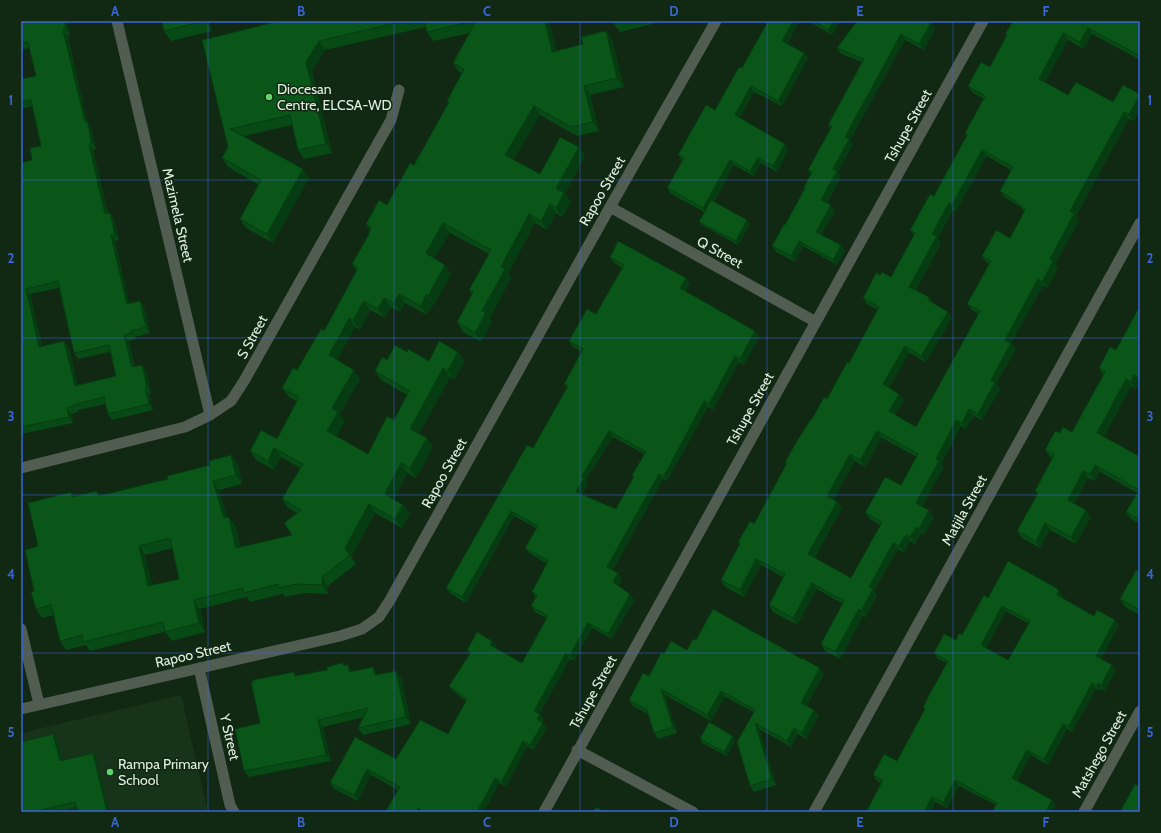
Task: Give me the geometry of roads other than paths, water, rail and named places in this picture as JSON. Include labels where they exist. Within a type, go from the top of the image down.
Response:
[{"type":"street","name":"Mazimela Street","points":[[117,21],[210,415]]},
{"type":"street","name":"Rapoo Street","points":[[21,709],[340,636],[362,629],[379,617],[394,593],[716,21]]},
{"type":"street","name":"Tshupe Street","points":[[544,812],[577,750],[983,21]]},
{"type":"street","name":"S Street","points":[[21,468],[185,427],[210,415],[231,401],[391,120],[399,90]]},
{"type":"street","name":"Q Street","points":[[610,207],[816,322]]},
{"type":"street","name":"Matjila Street","points":[[814,812],[1140,223]]},
{"type":"street","points":[[21,629],[39,704]]},
{"type":"street","name":"Y Street","points":[[199,668],[230,805],[234,812]]},
{"type":"street","name":"Matshego Street","points":[[1084,812],[1140,711]]},
{"type":"street","points":[[577,750],[693,812]]},
{"type":"place","name":"Diocesan Centre, ELCSA-WD","points":[[269,97]]},
{"type":"place","name":"Rampa Primary School","points":[[110,772]]}]
